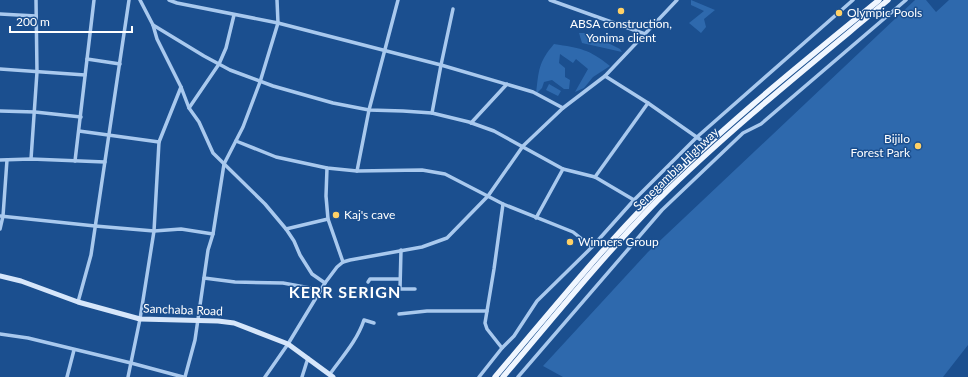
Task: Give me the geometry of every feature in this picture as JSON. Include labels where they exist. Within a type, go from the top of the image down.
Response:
[{"type":"main road","name":"Senegambia Highway","points":[[495,377],[598,255],[654,196],[708,145],[879,0]]},
{"type":"main road","name":"Senegambia Highway","points":[[503,377],[603,258],[662,196],[755,111],[888,0]]},
{"type":"street","points":[[31,159],[37,72],[36,0]]},
{"type":"street","points":[[76,161],[94,0]]},
{"type":"street","points":[[78,302],[91,255],[129,0]]},
{"type":"street","points":[[140,0],[153,25],[157,39],[189,108],[199,122],[213,153],[265,204],[286,229],[312,274],[325,283]]},
{"type":"street","points":[[169,0],[177,3],[278,23],[440,65],[533,92],[563,108]]},
{"type":"street","points":[[0,334],[28,338],[184,377],[195,340],[208,250],[213,234],[224,164],[236,141],[260,82],[278,23],[277,0]]},
{"type":"street","points":[[357,171],[369,110],[398,0]]},
{"type":"street","points":[[550,0],[645,34]]},
{"type":"street","points":[[265,377],[288,344],[325,283],[343,262],[422,246],[447,238],[488,196],[524,146],[563,108],[605,76],[677,0]]},
{"type":"street","points":[[479,377],[502,348],[514,336],[537,301],[592,247],[634,200],[698,137],[853,0]]},
{"type":"street","points":[[518,377],[662,210],[743,133],[765,120],[906,0]]},
{"type":"street","points":[[432,113],[440,65],[453,9]]},
{"type":"street","points":[[0,14],[36,16]]},
{"type":"street","points":[[189,108],[219,64],[226,48],[234,15]]},
{"type":"street","points":[[153,25],[219,64],[260,82],[333,103],[369,110],[432,113],[471,123],[494,131],[524,146],[563,169],[595,177],[634,200]]},
{"type":"street","points":[[87,59],[120,64]]},
{"type":"street","points":[[0,70],[85,75]]},
{"type":"street","points":[[605,76],[648,103],[708,145]]},
{"type":"street","points":[[471,123],[507,84]]},
{"type":"street","points":[[128,377],[140,319],[154,231],[159,142],[181,88]]},
{"type":"street","points":[[595,177],[648,103]]},
{"type":"street","points":[[0,111],[35,112],[81,117]]},
{"type":"street","points":[[79,131],[159,142]]},
{"type":"street","points":[[236,141],[276,157],[327,168],[357,171],[422,170],[446,174],[502,204],[573,232],[592,247]]},
{"type":"street","points":[[0,160],[31,159],[106,162]]},
{"type":"street","points":[[0,229],[7,160]]},
{"type":"street","points":[[327,168],[326,196],[328,219],[343,262]]},
{"type":"street","points":[[536,218],[563,169]]},
{"type":"street","points":[[502,204],[494,269],[485,323],[487,329],[502,348]]},
{"type":"street","points":[[1,216],[95,226],[154,231],[181,230],[213,234]]},
{"type":"street","points":[[286,229],[328,219]]},
{"type":"street","points":[[400,250],[400,289],[415,289]]},
{"type":"street","name":"Sanchaba Road","points":[[0,276],[21,281],[78,302],[140,319],[198,320],[234,323],[288,344],[332,376]]},
{"type":"street","points":[[204,278],[235,282],[282,282],[321,290]]},
{"type":"street","points":[[368,282],[370,279],[400,279]]},
{"type":"street","points":[[399,314],[427,311],[487,311]]},
{"type":"street","points":[[332,376],[360,332],[364,320],[374,324]]},
{"type":"street","points":[[67,377],[74,350]]},
{"type":"street","points":[[302,377],[308,358]]},
{"type":"shaded area","points":[[691,0],[715,10],[704,19],[706,27],[701,33],[689,23],[704,11],[691,5]]},
{"type":"shaded area","points":[[915,0],[926,0],[936,12],[949,0],[968,0],[968,345],[943,377],[563,377],[543,366],[648,252]]},
{"type":"shaded area","points":[[579,33],[588,33],[620,49],[622,52],[582,43]]},
{"type":"shaded area","points":[[554,44],[584,50],[610,66],[593,77],[584,88],[575,92],[588,69],[576,59],[573,63],[560,54],[559,63],[565,68],[565,77],[570,80],[569,89],[564,89],[552,80],[544,82],[542,88],[536,94],[540,67],[545,56]]},
{"type":"shaded area","points":[[549,84],[561,91],[558,96],[546,90]]},
{"type":"place","name":"ABSA construction, Yonima client","points":[[621,11]]},
{"type":"place","name":"Olympic Pools","points":[[839,13]]},
{"type":"place","name":"Bijilo Forest Park","points":[[918,146]]},
{"type":"place","name":"Kaj's cave","points":[[336,215]]},
{"type":"place","name":"Winners Group","points":[[570,242]]},
{"type":"district","name":"KERR SERIGN","points":[[345,292]]}]
